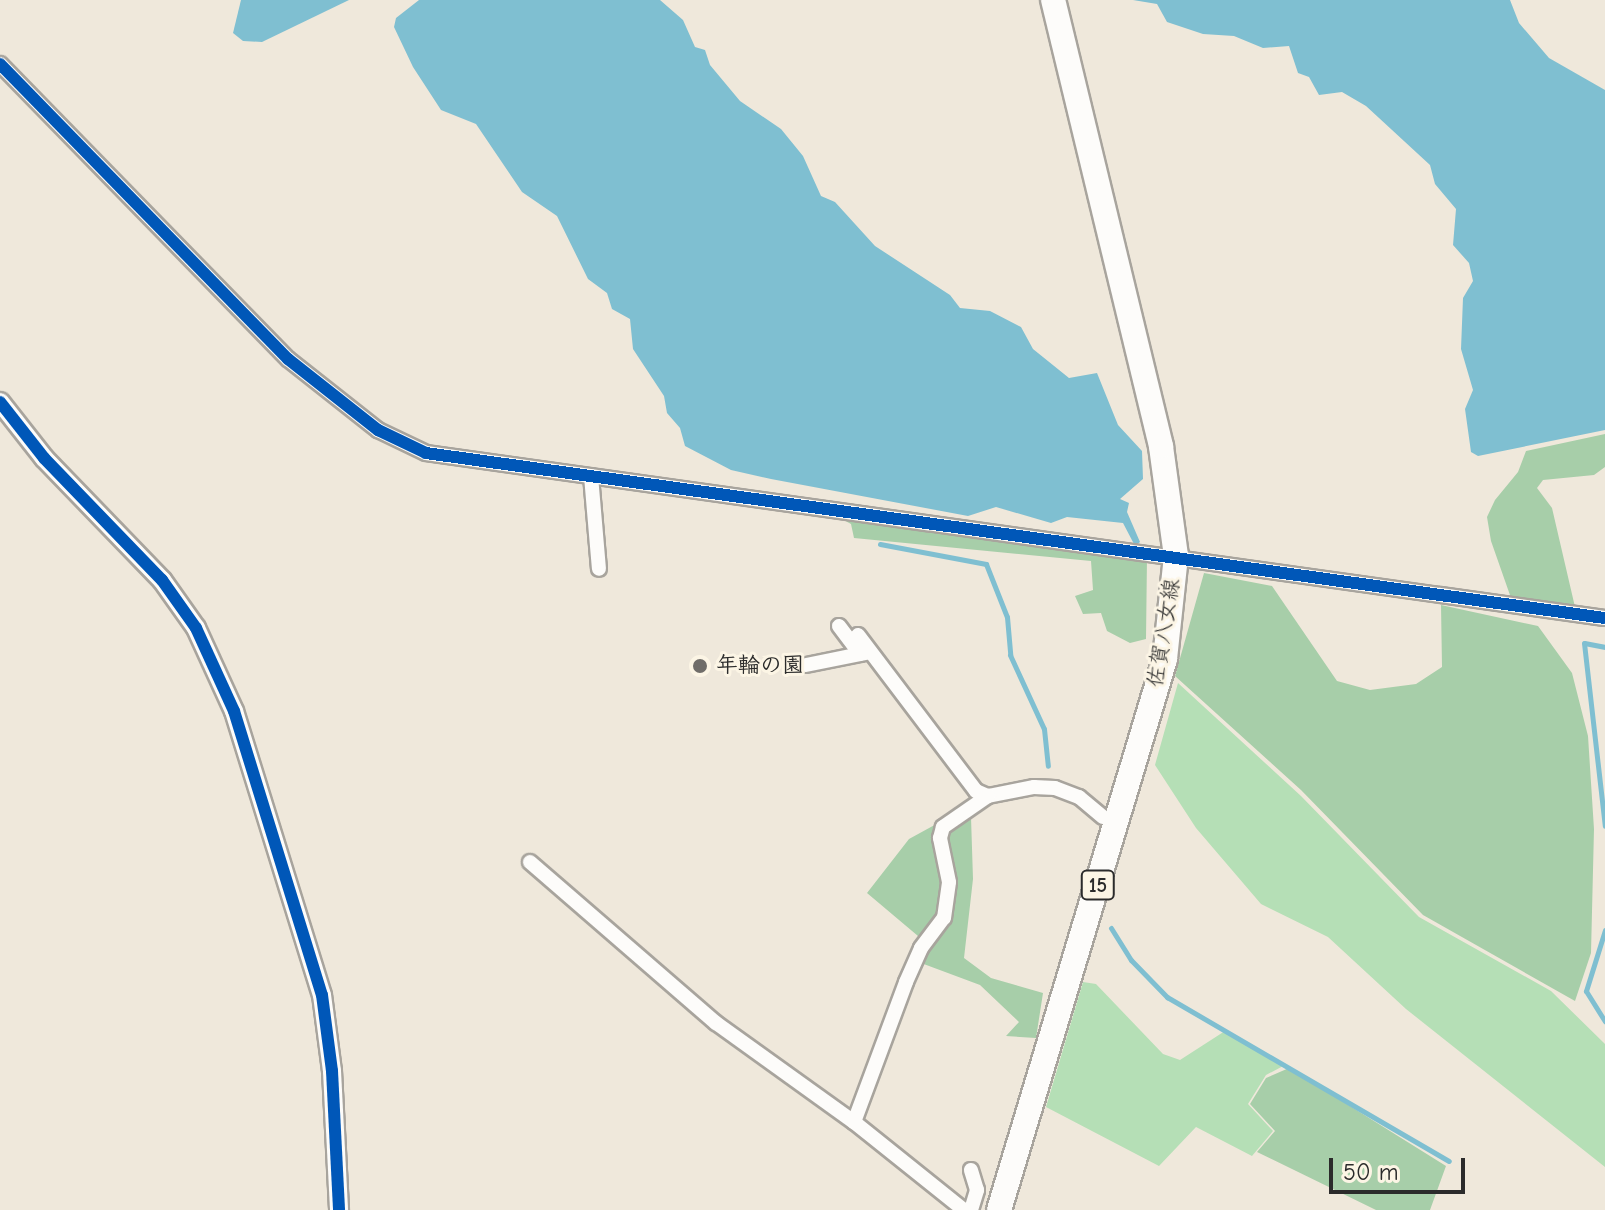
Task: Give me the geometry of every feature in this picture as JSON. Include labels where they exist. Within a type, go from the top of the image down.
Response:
[{"type":"main road","name":"佐賀八女線","points":[[999,1210],[1165,659],[1176,556],[1161,446],[1053,0]]},
{"type":"street","points":[[0,64],[288,359],[378,430],[426,453],[1605,618]]},
{"type":"street","points":[[0,402],[44,458],[162,580],[196,628],[234,711],[322,995],[339,1210]]},
{"type":"street","points":[[591,476],[599,569]]},
{"type":"street","points":[[839,626],[865,653],[976,791],[988,796]]},
{"type":"street","points":[[858,635],[865,653]]},
{"type":"street","points":[[806,665],[865,653]]},
{"type":"street","points":[[854,1122],[921,948],[944,918],[949,882],[940,838],[943,827],[988,796],[1034,787],[1055,788],[1079,797],[1103,817]]},
{"type":"street","points":[[530,862],[716,1023],[854,1122],[964,1210]]},
{"type":"street","points":[[971,1170],[977,1190],[971,1210]]},
{"type":"green space","points":[[1605,434],[1605,467],[1594,475],[1543,480],[1537,488],[1552,508],[1575,607],[1511,598],[1491,541],[1487,517],[1495,500],[1518,472],[1526,451]]},
{"type":"green space","points":[[840,518],[1147,558],[1146,639],[1130,643],[1107,631],[1101,613],[1083,614],[1075,596],[1093,590],[1091,561],[854,538],[851,524]]},
{"type":"green space","points":[[1204,573],[1272,586],[1337,681],[1370,690],[1416,684],[1442,667],[1441,605],[1538,626],[1572,673],[1588,736],[1594,829],[1591,953],[1575,1001],[1423,915],[1301,790],[1175,676]]},
{"type":"green space","points":[[1178,683],[1301,796],[1419,917],[1551,991],[1605,1044],[1605,1167],[1406,1009],[1328,937],[1261,904],[1196,828],[1155,765]]},
{"type":"green space","points":[[951,816],[971,817],[973,879],[964,958],[991,978],[1043,993],[1036,1038],[1006,1036],[1019,1022],[980,985],[921,963],[918,936],[867,893],[909,839]]},
{"type":"green space","points":[[1083,982],[1096,984],[1163,1054],[1180,1060],[1225,1031],[1285,1065],[1266,1075],[1248,1104],[1273,1131],[1252,1156],[1196,1127],[1159,1166],[1046,1107]]},
{"type":"green space","points":[[1289,1068],[1446,1166],[1430,1210],[1376,1210],[1257,1152],[1275,1131],[1250,1104],[1266,1078]]},
{"type":"water","points":[[241,0],[349,0],[262,42],[243,41],[233,33]]},
{"type":"water","points":[[419,0],[660,0],[683,20],[695,47],[705,50],[710,65],[740,101],[781,129],[803,156],[821,196],[835,202],[875,246],[950,295],[960,308],[990,311],[1021,327],[1033,349],[1069,378],[1097,373],[1118,425],[1142,451],[1143,479],[1120,499],[1129,503],[1127,512],[1140,542],[1135,546],[1123,523],[1067,517],[1051,523],[996,507],[968,516],[731,470],[685,446],[680,428],[667,413],[664,396],[633,349],[630,319],[612,309],[607,293],[588,279],[557,216],[522,192],[476,124],[441,110],[413,67],[394,27],[396,18]]},
{"type":"water","points":[[1133,0],[1510,0],[1519,23],[1549,58],[1605,90],[1605,430],[1478,456],[1471,452],[1465,409],[1473,390],[1461,349],[1463,298],[1473,281],[1469,263],[1453,245],[1456,209],[1435,184],[1430,165],[1366,106],[1342,92],[1319,95],[1309,77],[1298,73],[1289,46],[1263,48],[1234,36],[1203,34],[1167,22],[1157,4]]},
{"type":"waterway","points":[[880,544],[986,564],[1007,617],[1010,655],[1044,729],[1048,766]]},
{"type":"waterway","points":[[1605,647],[1584,643],[1605,826]]},
{"type":"waterway","points":[[1111,928],[1131,960],[1167,997],[1449,1161]]},
{"type":"waterway","points":[[1605,930],[1586,991],[1605,1021]]},
{"type":"cycle path","points":[[0,64],[288,359],[378,430],[426,453],[1605,618]]},
{"type":"cycle path","points":[[0,402],[44,458],[162,580],[196,628],[234,711],[322,995],[332,1071],[339,1210]]},
{"type":"place","name":"年輪の園","points":[[700,666]]}]
